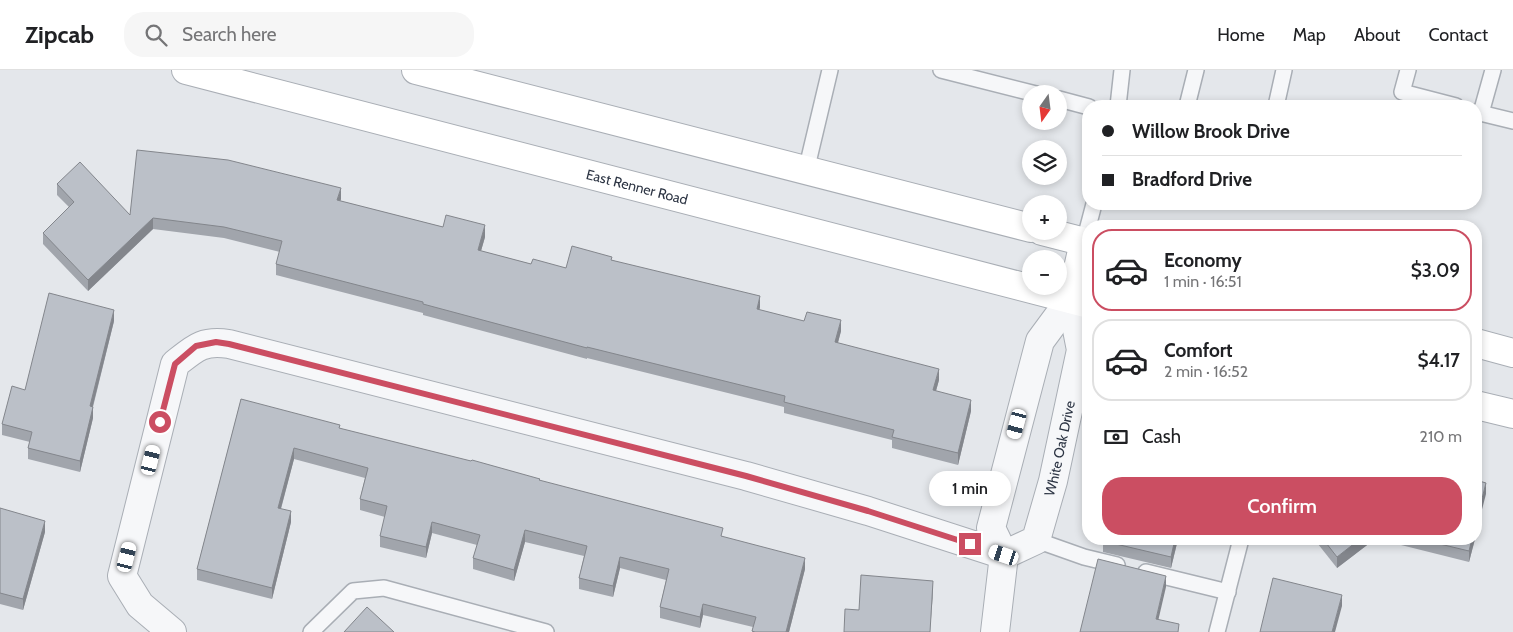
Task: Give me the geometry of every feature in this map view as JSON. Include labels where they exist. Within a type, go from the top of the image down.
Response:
[{"type":"main road","name":"East Renner Road","points":[[186,70],[1080,302]]},
{"type":"main road","points":[[416,70],[1022,226]]},
{"type":"main road","points":[[1067,238],[1082,242]]},
{"type":"main road","points":[[1080,302],[1082,282]]},
{"type":"main road","points":[[1482,345],[1513,353]]},
{"type":"main road","points":[[1482,406],[1513,414]]},
{"type":"street","name":"White Oak Drive","points":[[1036,540],[1053,482],[1081,350],[1080,302]]},
{"type":"street","points":[[995,632],[1004,555],[991,528],[1008,458],[1040,341],[1080,302]]},
{"type":"street","points":[[172,632],[140,606],[122,576],[175,364],[196,346],[216,342],[619,443],[868,511],[1004,555],[1036,540]]},
{"type":"lane","points":[[806,171],[830,70]]},
{"type":"lane","points":[[941,70],[1022,90]]},
{"type":"lane","points":[[1119,100],[1122,70]]},
{"type":"lane","points":[[1188,100],[1196,70]]},
{"type":"lane","points":[[1277,100],[1284,70]]},
{"type":"lane","points":[[1408,70],[1402,92],[1433,100]]},
{"type":"lane","points":[[1482,103],[1493,70]]},
{"type":"lane","points":[[1068,102],[1082,105]]},
{"type":"lane","points":[[1482,113],[1513,121]]},
{"type":"lane","points":[[1036,540],[1084,557],[1228,592]]},
{"type":"lane","points":[[1217,632],[1240,545]]},
{"type":"lane","points":[[311,632],[354,591],[384,588],[546,632]]},
{"type":"building","points":[[137,150],[228,160],[341,188],[337,200],[443,227],[446,215],[485,225],[478,250],[531,264],[533,259],[566,268],[572,246],[612,257],[611,260],[760,296],[757,309],[804,321],[807,312],[841,320],[835,342],[939,369],[933,390],[971,400],[958,453],[892,437],[894,430],[784,402],[785,396],[587,348],[423,304],[423,302],[276,264],[282,241],[224,227],[153,218],[88,280],[43,233],[74,202],[57,184],[80,162],[130,215]]},
{"type":"building","points":[[49,293],[114,310],[90,406],[93,407],[80,461],[28,448],[32,432],[2,424],[12,386],[25,390]]},
{"type":"building","points":[[241,399],[340,425],[339,428],[472,460],[539,480],[723,528],[721,536],[805,558],[786,632],[752,631],[756,617],[703,604],[700,617],[660,607],[669,569],[620,557],[613,586],[579,578],[587,546],[525,530],[514,570],[473,558],[480,535],[432,522],[426,547],[380,536],[387,506],[360,499],[368,468],[294,448],[278,508],[291,511],[272,588],[197,569]]},
{"type":"building","points":[[1482,482],[1486,483],[1482,499]]},
{"type":"building","points":[[0,508],[45,521],[23,599],[0,593]]},
{"type":"building","points":[[1120,545],[1174,545],[1171,557]]},
{"type":"building","points":[[1328,545],[1352,545],[1337,557]]},
{"type":"building","points":[[1444,545],[1470,545],[1469,551]]},
{"type":"building","points":[[1098,559],[1166,576],[1156,619],[1179,624],[1178,632],[1080,632]]},
{"type":"building","points":[[861,575],[933,581],[930,632],[844,632],[845,609],[859,610]]},
{"type":"building","points":[[1273,578],[1342,595],[1332,632],[1260,632]]},
{"type":"building","points":[[367,607],[394,632],[344,632]]},
{"type":"route","points":[[160,422],[175,364],[196,346],[216,342],[746,476],[868,511],[970,544]]}]
